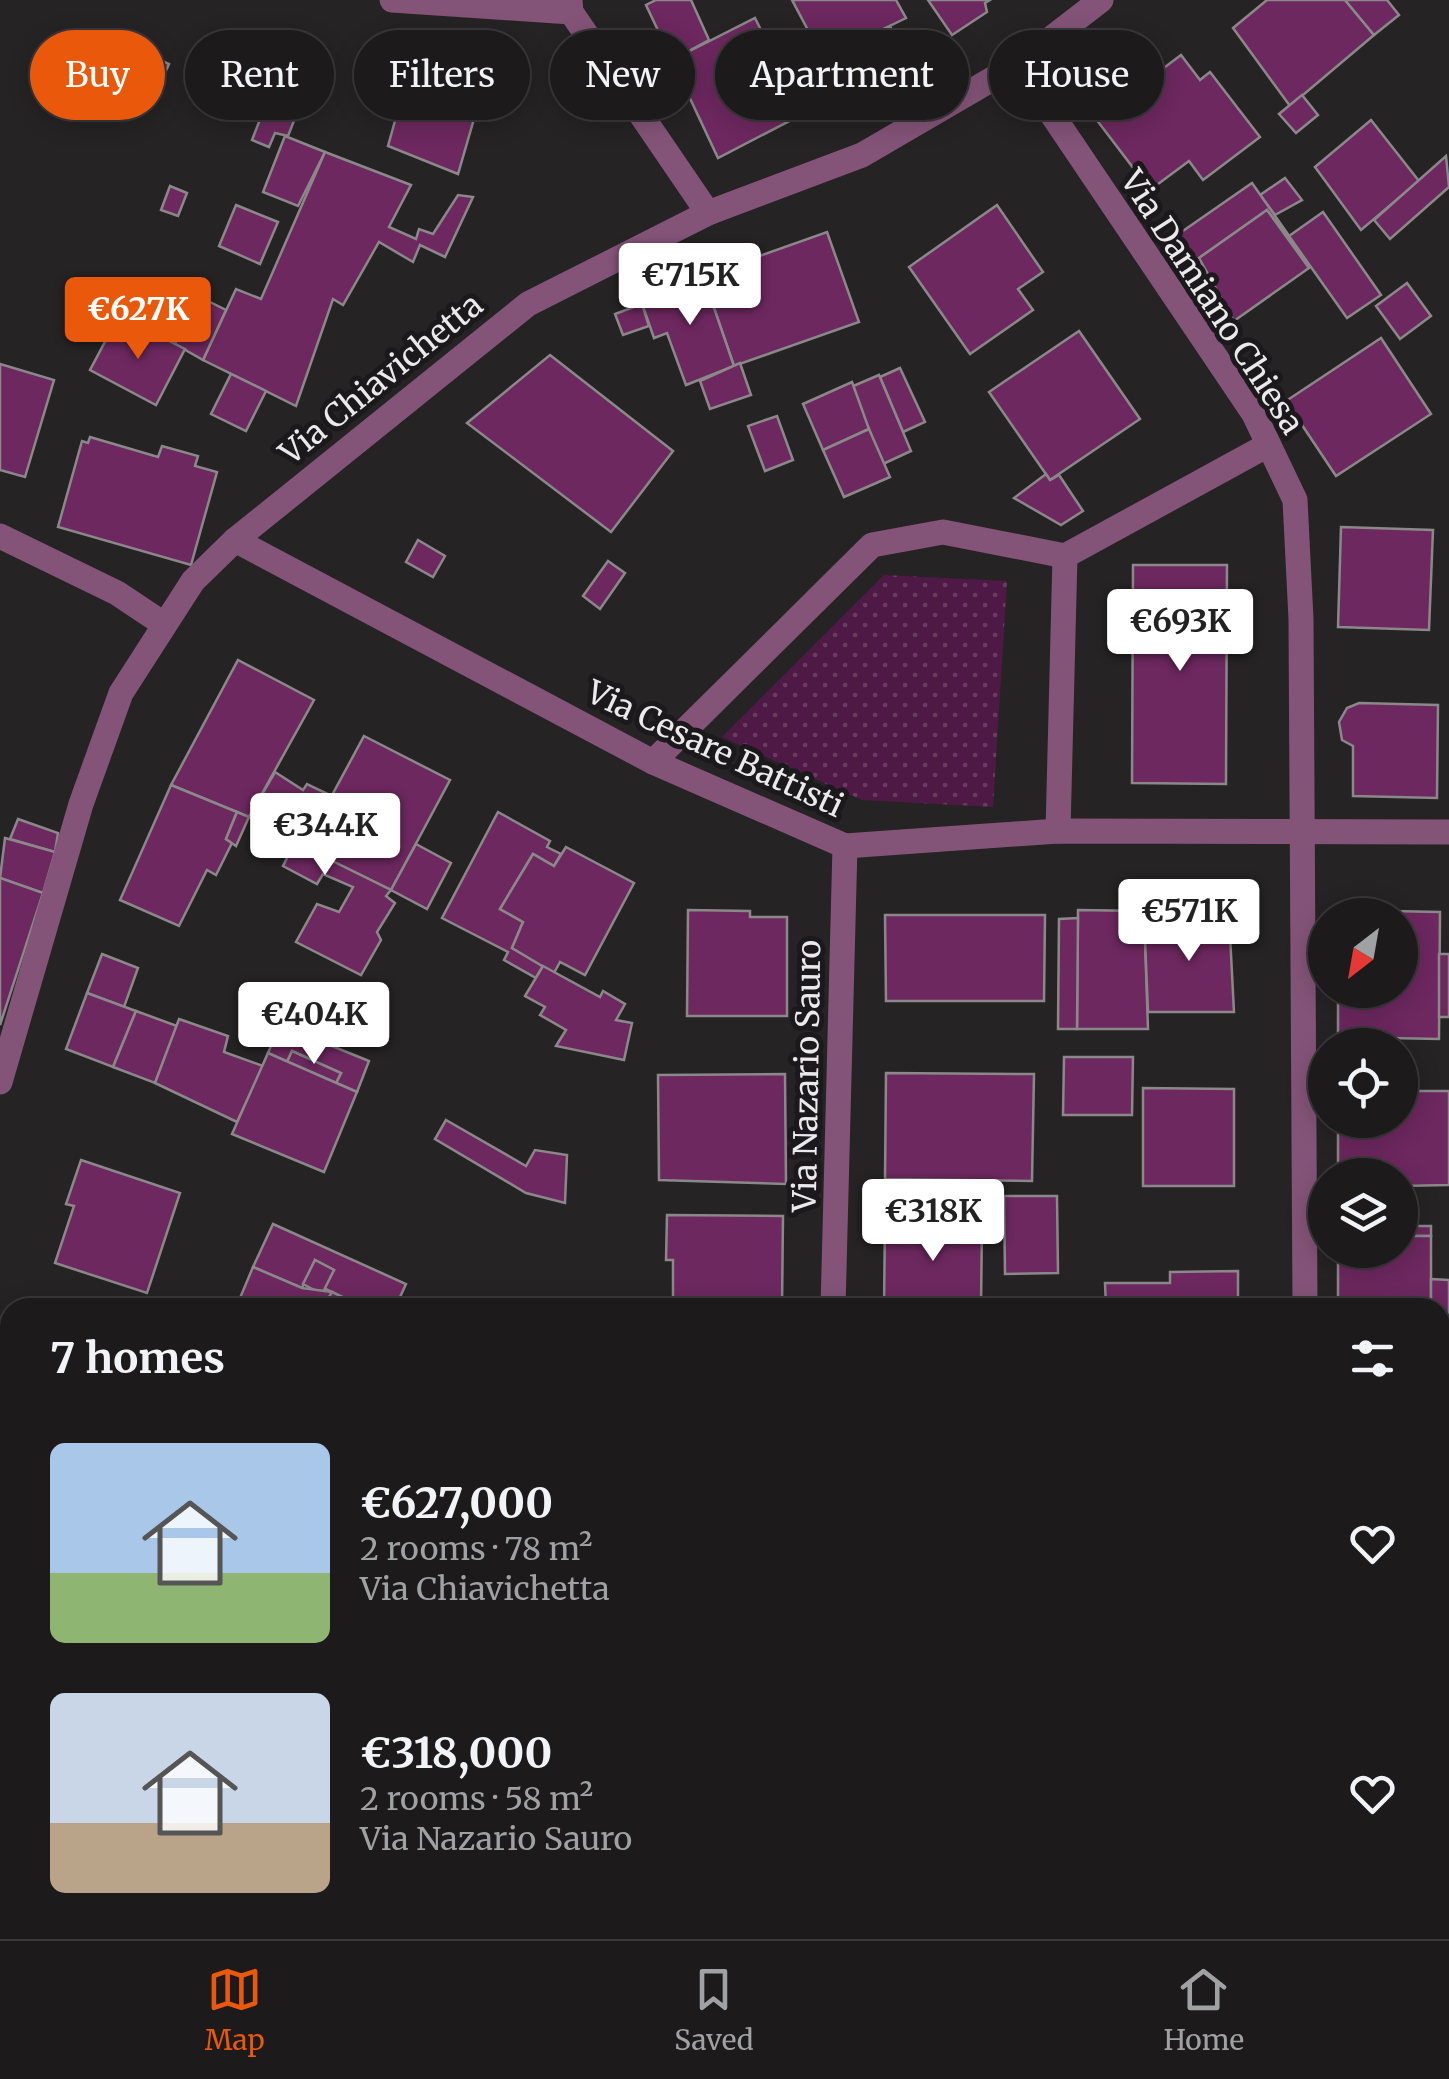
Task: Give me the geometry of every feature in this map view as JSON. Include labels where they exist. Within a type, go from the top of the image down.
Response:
[{"type":"street","points":[[392,0],[571,6],[708,213]]},
{"type":"street","name":"Via Chiavichetta","points":[[1063,30],[1102,0]]},
{"type":"street","name":"Via Chiavichetta","points":[[0,1082],[80,804],[121,693],[162,624],[193,582],[235,540],[528,304],[708,213],[862,154],[989,81]]},
{"type":"street","name":"Via Damiano Chiesa","points":[[1056,120],[1254,414],[1295,500],[1301,620],[1305,1298]]},
{"type":"street","points":[[653,762],[872,545],[942,532],[1066,556],[1268,446]]},
{"type":"street","points":[[0,536],[117,593],[162,624]]},
{"type":"street","name":"Via Cesare Battisti","points":[[235,540],[653,762],[845,846],[1058,831],[1449,832]]},
{"type":"street","points":[[1058,831],[1066,556]]},
{"type":"street","name":"Via Nazario Sauro","points":[[833,1298],[845,846]]},
{"type":"shaded area","points":[[884,575],[1007,581],[993,807],[862,800],[722,737]]},
{"type":"building","points":[[656,0],[691,0],[709,40],[695,48],[695,30],[658,30],[646,5]]},
{"type":"building","points":[[792,0],[896,0],[906,18],[881,30],[808,30]]},
{"type":"building","points":[[928,0],[990,0],[985,3],[987,12],[960,30],[949,30]]},
{"type":"building","points":[[1267,0],[1345,0],[1374,35],[1290,106],[1233,28]]},
{"type":"building","points":[[1345,0],[1387,0],[1399,15],[1374,35]]},
{"type":"building","points":[[755,18],[761,30],[731,30]]},
{"type":"building","points":[[715,38],[715,120],[791,120],[718,158],[695,109],[695,48]]},
{"type":"building","points":[[1181,55],[1200,80],[1210,72],[1260,137],[1203,180],[1189,161],[1150,190],[1097,120],[1164,120],[1164,68]]},
{"type":"building","points":[[1302,95],[1318,115],[1296,133],[1279,114]]},
{"type":"building","points":[[260,120],[294,120],[288,136],[275,133],[269,147],[252,140]]},
{"type":"building","points":[[395,120],[474,120],[458,174],[388,146]]},
{"type":"building","points":[[1371,120],[1419,181],[1361,230],[1315,167]]},
{"type":"building","points":[[285,136],[325,152],[298,206],[263,192]]},
{"type":"building","points":[[325,152],[411,185],[389,227],[416,239],[419,229],[433,234],[458,195],[473,197],[445,257],[420,245],[413,262],[379,242],[343,305],[333,299],[296,406],[203,360],[236,289],[261,299]]},
{"type":"building","points":[[1446,156],[1449,187],[1390,239],[1374,220]]},
{"type":"building","points":[[1285,178],[1302,200],[1275,215],[1260,195]]},
{"type":"building","points":[[1252,183],[1311,267],[1267,210],[1199,258],[1220,291],[1208,301],[1167,242]]},
{"type":"building","points":[[170,186],[187,193],[178,216],[161,210]]},
{"type":"building","points":[[236,205],[278,222],[260,264],[219,246]]},
{"type":"building","points":[[997,205],[1043,272],[1018,289],[1033,310],[970,354],[909,267]]},
{"type":"building","points":[[1267,210],[1309,268],[1234,321],[1199,258]]},
{"type":"building","points":[[1323,212],[1381,295],[1347,318],[1289,236]]},
{"type":"building","points":[[827,232],[859,322],[734,366],[703,276]]},
{"type":"building","points":[[703,276],[734,366],[686,385],[667,333],[654,338],[640,298]]},
{"type":"building","points":[[1407,283],[1431,316],[1400,339],[1376,306]]},
{"type":"building","points":[[198,296],[226,310],[203,360],[175,344]]},
{"type":"building","points":[[642,304],[649,326],[623,335],[615,314]]},
{"type":"building","points":[[115,323],[145,339],[149,331],[185,349],[156,405],[90,370]]},
{"type":"building","points":[[1079,331],[1140,419],[1050,480],[989,392]]},
{"type":"building","points":[[1381,338],[1431,414],[1336,476],[1286,401]]},
{"type":"building","points":[[550,355],[673,451],[611,532],[467,423]]},
{"type":"building","points":[[740,363],[751,395],[710,409],[700,381]]},
{"type":"building","points":[[0,364],[54,380],[25,477],[0,470]]},
{"type":"building","points":[[900,368],[925,422],[903,432],[880,377]]},
{"type":"building","points":[[231,374],[266,391],[246,431],[211,414]]},
{"type":"building","points":[[879,375],[911,451],[883,464],[851,387]]},
{"type":"building","points":[[852,382],[869,429],[823,450],[803,404]]},
{"type":"building","points":[[777,416],[793,460],[765,471],[748,426]]},
{"type":"building","points":[[869,429],[890,477],[844,497],[823,450]]},
{"type":"building","points":[[90,437],[158,457],[162,446],[198,456],[195,466],[217,472],[191,565],[58,527],[82,441],[88,443]]},
{"type":"building","points":[[1046,474],[1050,480],[1059,475],[1083,511],[1061,525],[1014,498]]},
{"type":"building","points":[[1341,527],[1433,530],[1429,630],[1338,627]]},
{"type":"building","points":[[418,540],[445,556],[433,577],[406,562]]},
{"type":"building","points":[[608,561],[625,573],[600,609],[583,596]]},
{"type":"building","points":[[1133,565],[1227,565],[1226,784],[1132,783]]},
{"type":"building","points":[[238,660],[314,700],[249,817],[171,785]]},
{"type":"building","points":[[1359,703],[1438,705],[1437,798],[1353,796],[1353,746],[1342,740],[1339,722],[1347,708]]},
{"type":"building","points":[[364,736],[450,780],[391,890],[304,847]]},
{"type":"building","points":[[275,772],[303,790],[307,784],[332,796],[304,847],[391,890],[386,896],[395,903],[377,932],[381,940],[361,975],[296,942],[317,904],[339,912],[353,887],[323,874],[317,884],[283,866],[296,840],[249,817]]},
{"type":"building","points":[[171,785],[237,812],[226,839],[232,843],[216,875],[207,870],[179,926],[120,900]]},
{"type":"building","points":[[237,812],[249,817],[236,846],[226,839]]},
{"type":"building","points":[[498,812],[550,841],[547,847],[561,854],[554,866],[533,854],[500,909],[523,922],[512,948],[543,966],[536,978],[504,960],[508,952],[442,918]]},
{"type":"building","points":[[18,819],[58,833],[55,852],[10,839]]},
{"type":"building","points":[[5,838],[55,852],[43,893],[0,878]]},
{"type":"building","points":[[416,844],[451,863],[427,909],[391,890]]},
{"type":"building","points":[[566,847],[634,883],[585,975],[560,962],[554,973],[512,948],[523,922],[500,909],[533,854],[554,866]]},
{"type":"building","points":[[0,878],[43,893],[0,1025]]},
{"type":"building","points":[[688,910],[750,911],[750,917],[787,917],[787,1016],[687,1016]]},
{"type":"building","points":[[1078,910],[1144,911],[1148,1029],[1077,1029]]},
{"type":"building","points":[[1418,912],[1440,912],[1439,1039],[1418,1039],[1418,1028],[1338,1028],[1338,1008],[1418,1008]]},
{"type":"building","points":[[885,915],[1045,915],[1044,1001],[886,1001]]},
{"type":"building","points":[[1144,915],[1229,916],[1234,1012],[1148,1012]]},
{"type":"building","points":[[1078,918],[1077,1029],[1058,1029],[1059,919]]},
{"type":"building","points":[[102,954],[138,968],[124,1007],[87,993]]},
{"type":"building","points":[[1439,954],[1449,954],[1449,1017],[1439,1017]]},
{"type":"building","points":[[543,966],[600,997],[603,991],[625,1004],[616,1020],[632,1023],[624,1060],[556,1046],[566,1030],[540,1015],[545,1007],[525,996]]},
{"type":"building","points":[[87,993],[136,1011],[113,1067],[66,1049]]},
{"type":"building","points":[[136,1011],[177,1026],[155,1083],[113,1067]]},
{"type":"building","points":[[179,1019],[228,1036],[224,1052],[263,1066],[237,1122],[155,1083]]},
{"type":"building","points":[[280,1025],[369,1061],[357,1092],[336,1083],[341,1073],[292,1051],[287,1062],[268,1053]]},
{"type":"building","points":[[292,1051],[341,1073],[336,1083],[287,1062]]},
{"type":"building","points":[[268,1053],[357,1092],[324,1172],[232,1134]]},
{"type":"building","points":[[1064,1057],[1133,1057],[1132,1115],[1063,1115]]},
{"type":"building","points":[[886,1073],[1034,1074],[1032,1181],[885,1179]]},
{"type":"building","points":[[785,1074],[786,1184],[659,1180],[658,1075]]},
{"type":"building","points":[[1143,1088],[1234,1089],[1234,1186],[1143,1186]]},
{"type":"building","points":[[1418,1091],[1449,1091],[1449,1185],[1418,1186],[1418,1158],[1338,1158],[1338,1138],[1418,1138]]},
{"type":"building","points":[[446,1120],[526,1166],[535,1150],[567,1155],[565,1203],[526,1193],[435,1139]]},
{"type":"building","points":[[81,1160],[180,1193],[147,1293],[55,1263],[74,1206],[66,1204]]},
{"type":"building","points":[[1004,1196],[1057,1196],[1058,1273],[1005,1274]]},
{"type":"building","points":[[667,1215],[783,1216],[782,1298],[673,1298],[673,1260],[666,1260]]},
{"type":"building","points":[[885,1219],[982,1220],[981,1298],[884,1298]]},
{"type":"building","points":[[273,1224],[406,1284],[400,1298],[344,1298],[324,1288],[334,1270],[315,1260],[302,1288],[253,1267]]},
{"type":"building","points":[[1418,1226],[1431,1226],[1431,1236],[1418,1236]]},
{"type":"building","points":[[1418,1236],[1431,1236],[1431,1298],[1338,1298],[1338,1268],[1418,1268]]},
{"type":"building","points":[[315,1260],[334,1270],[322,1294],[303,1284]]},
{"type":"building","points":[[253,1267],[302,1288],[332,1292],[329,1298],[240,1298]]},
{"type":"building","points":[[1238,1271],[1238,1298],[1106,1298],[1105,1283],[1170,1283],[1170,1272]]},
{"type":"building","points":[[1431,1279],[1449,1280],[1449,1298],[1431,1298]]}]
